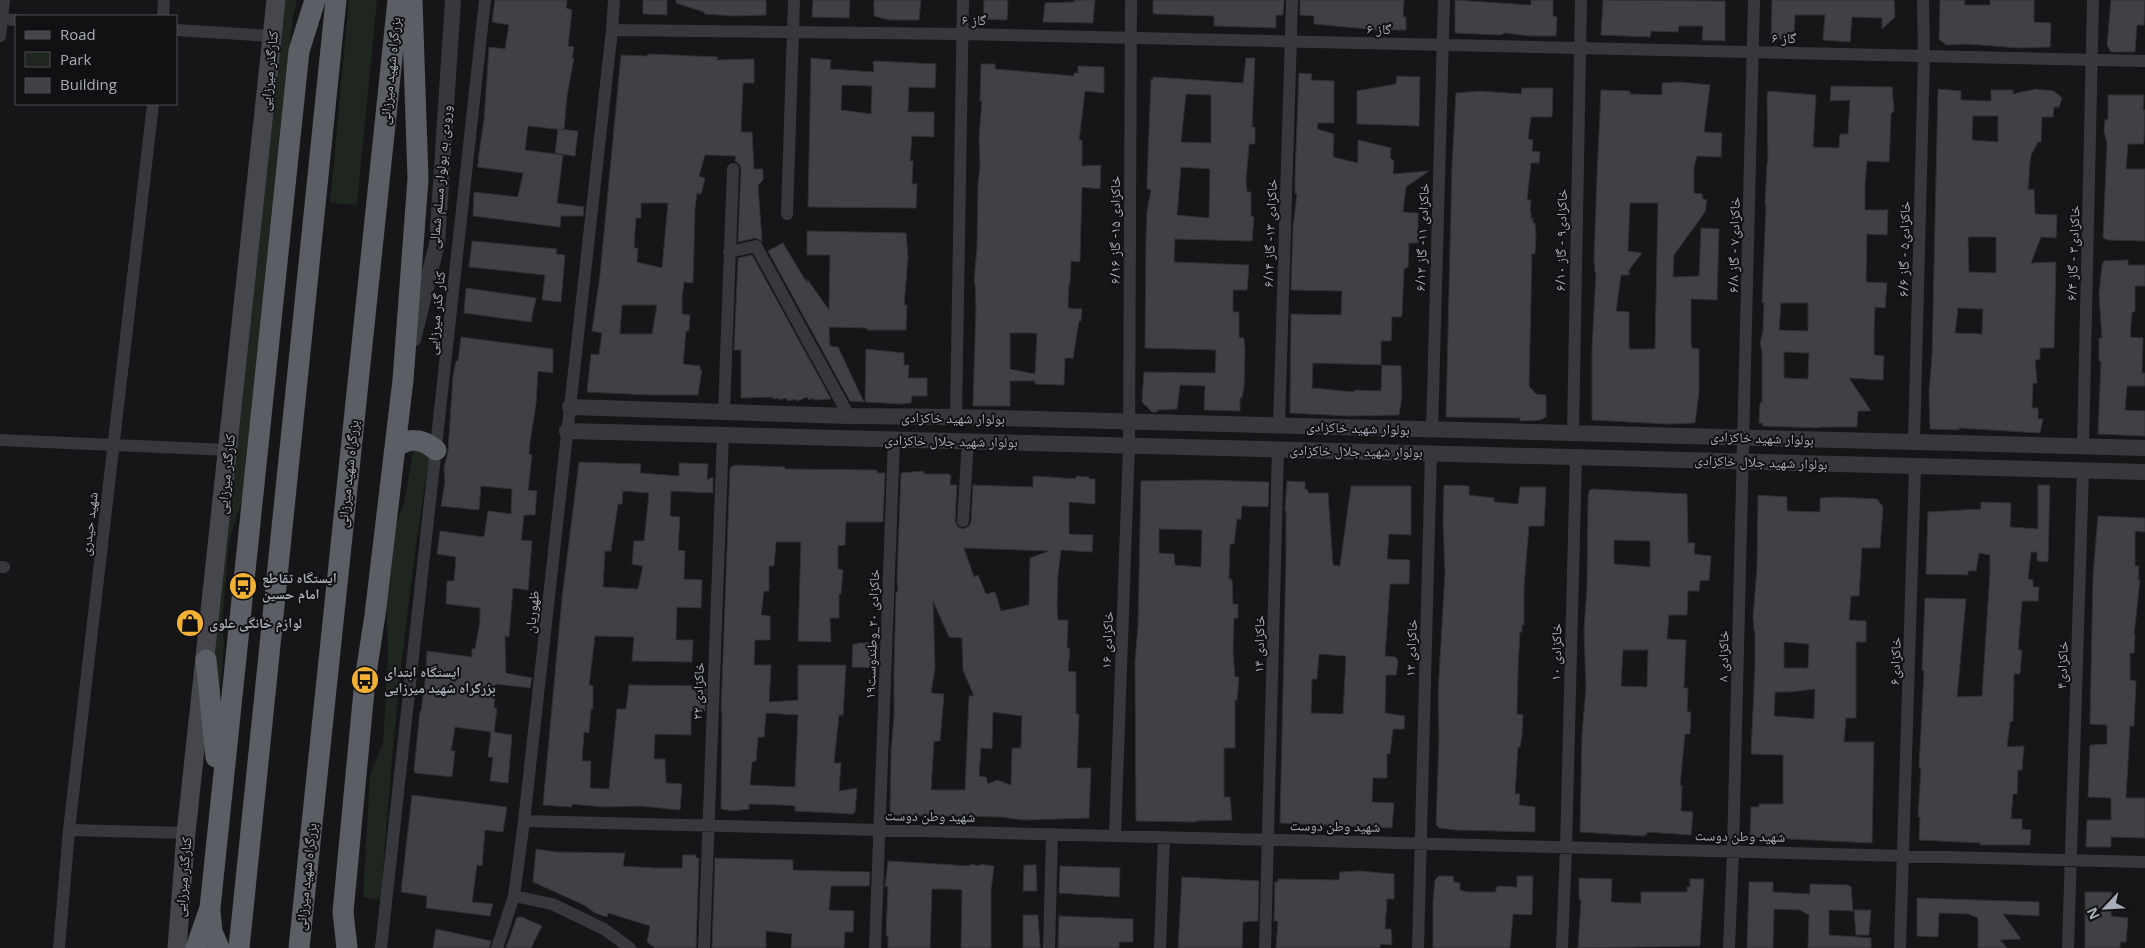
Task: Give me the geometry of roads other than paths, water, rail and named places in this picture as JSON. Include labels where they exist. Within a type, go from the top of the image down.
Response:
[{"type":"highway","points":[[219,948],[212,932],[210,908],[220,804],[299,51],[315,0]]},
{"type":"highway","points":[[239,948],[336,0]]},
{"type":"highway","name":"بزرگراه شهید میرزائی","points":[[299,948],[398,0]]},
{"type":"highway","points":[[333,948],[339,936],[342,912],[365,680],[403,380],[418,180],[412,0]]},
{"type":"highway","points":[[395,447],[405,440],[416,439],[427,442],[436,450]]},
{"type":"highway","points":[[206,660],[220,804]]},
{"type":"highway","points":[[196,948],[210,908]]},
{"type":"highway","points":[[342,912],[347,948]]},
{"type":"main road","name":"کنارگذر میرزایی","points":[[177,948],[186,833],[276,0]]},
{"type":"street","points":[[0,36],[4,0]]},
{"type":"street","points":[[163,15],[164,0]]},
{"type":"street","name":"ورودی به بولوار مسلم شمالی","points":[[403,380],[437,244],[453,0]]},
{"type":"street","name":"کنار گذر میرزایی","points":[[381,948],[485,0]]},
{"type":"street","name":"ظهوریان","points":[[514,896],[524,821],[614,0]]},
{"type":"street","points":[[787,214],[794,0]]},
{"type":"street","points":[[956,417],[963,0]]},
{"type":"street","name":"خاکزادی ۱۵- گاز ۶/۱۶","points":[[1129,445],[1131,0]]},
{"type":"street","name":"خاکزادی ۱۳- گاز ۶/۱۴","points":[[1279,426],[1292,0]]},
{"type":"street","name":"خاکزادی ۱۱- گاز ۶/۱۲","points":[[1432,430],[1444,0]]},
{"type":"street","name":"خاکزادی۹ - گاز ۶/۱۰","points":[[1573,433],[1581,0]]},
{"type":"street","name":"خاکزادی۷ - گاز ۶/۸","points":[[1743,462],[1754,0]]},
{"type":"street","name":"خاکزادی۵ - گاز ۶/۶","points":[[1914,442],[1924,56],[1923,0]]},
{"type":"street","name":"خاکزادی۳ - گاز ۶/۴","points":[[2083,447],[2093,0]]},
{"type":"street","points":[[1,19],[15,20]]},
{"type":"street","points":[[178,30],[272,36]]},
{"type":"street","name":"گاز ۶","points":[[612,30],[962,34],[2145,61]]},
{"type":"street","name":"شهید حیدری","points":[[60,948],[69,830],[153,105]]},
{"type":"street","points":[[724,411],[733,170]]},
{"type":"street","points":[[729,252],[756,246],[850,416]]},
{"type":"street","name":"بولوار شهید خاکزادی","points":[[570,407],[850,416],[956,417],[2145,448]]},
{"type":"street","name":"بولوار شهید جلال خاکزادی","points":[[567,431],[2145,472]]},
{"type":"street","name":"خاکزادی ۲۲","points":[[704,948],[723,435]]},
{"type":"street","name":"خاکزادی ۲۰_وطندوست۱۹","points":[[875,948],[894,439]]},
{"type":"street","points":[[0,440],[228,450]]},
{"type":"street","points":[[963,521],[968,441]]},
{"type":"street","name":"خاکزادی ۱۶","points":[[1115,836],[1129,445]]},
{"type":"street","name":"خاکزادی ۱۴","points":[[1265,948],[1270,840],[1278,450]]},
{"type":"street","name":"خاکزادی ۱۲","points":[[1418,948],[1431,453]]},
{"type":"street","name":"خاکزادی ۱۰","points":[[1562,948],[1576,457]]},
{"type":"street","name":"خاکزادی ۸","points":[[1729,948],[1743,462]]},
{"type":"street","name":"خاکزادی۶","points":[[1900,948],[1915,467]]},
{"type":"street","name":"خاکزادی۴","points":[[2068,948],[2083,471]]},
{"type":"street","name":"شهید وطن دوست","points":[[524,821],[2145,862]]},
{"type":"street","points":[[69,830],[186,833]]},
{"type":"street","points":[[1049,948],[1052,834]]},
{"type":"street","points":[[1160,948],[1164,837]]},
{"type":"street","points":[[497,948],[514,896],[552,904],[604,929],[630,948]]},
{"type":"place","name":"ایستگاه تقاطع امام حسین","points":[[243,586]]},
{"type":"place","name":"لوازم خانگی علوی","points":[[190,623]]},
{"type":"place","name":"ایستگاه ابتدای بزرگراه شهید میرزایی","points":[[365,680]]}]
